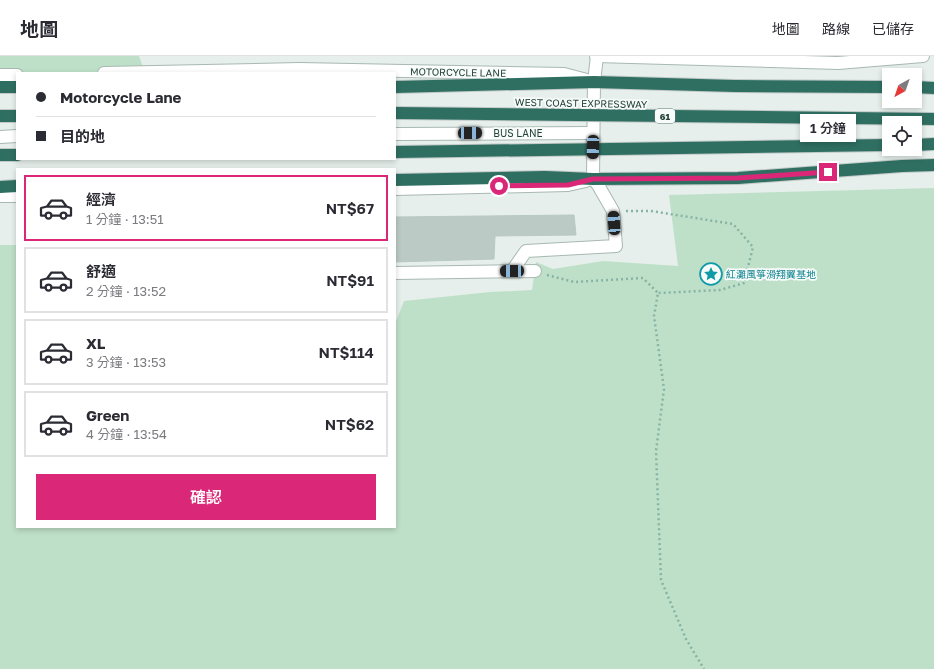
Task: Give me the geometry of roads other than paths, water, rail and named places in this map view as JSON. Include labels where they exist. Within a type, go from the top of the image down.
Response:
[{"type":"highway","points":[[396,87],[594,82],[735,86],[882,87]]},
{"type":"highway","points":[[0,87],[16,88]]},
{"type":"highway","points":[[922,87],[934,88]]},
{"type":"highway","name":"WEST COAST EXPRESSWAY","points":[[396,113],[934,119]]},
{"type":"highway","points":[[0,116],[16,116]]},
{"type":"highway","points":[[922,145],[934,144]]},
{"type":"highway","points":[[396,152],[882,145]]},
{"type":"highway","points":[[0,155],[16,155]]},
{"type":"highway","points":[[396,180],[545,177],[593,179],[738,178],[934,165]]},
{"type":"highway","points":[[0,187],[16,186]]},
{"type":"street","points":[[512,271],[526,251],[616,246],[614,211],[593,179],[594,82],[597,56],[838,63],[923,56]]},
{"type":"street","name":"MOTORCYCLE LANE","points":[[153,72],[299,69],[564,74],[594,82]]},
{"type":"street","points":[[0,75],[16,75]]},
{"type":"street","name":"BUS LANE","points":[[396,134],[593,133]]},
{"type":"street","points":[[0,136],[16,136]]},
{"type":"street","points":[[396,189],[568,185],[593,179]]},
{"type":"street","points":[[0,196],[16,196]]},
{"type":"street","points":[[396,273],[535,271]]},
{"type":"place","name":"紅灘風箏滑翔翼基地","points":[[711,274]]}]
